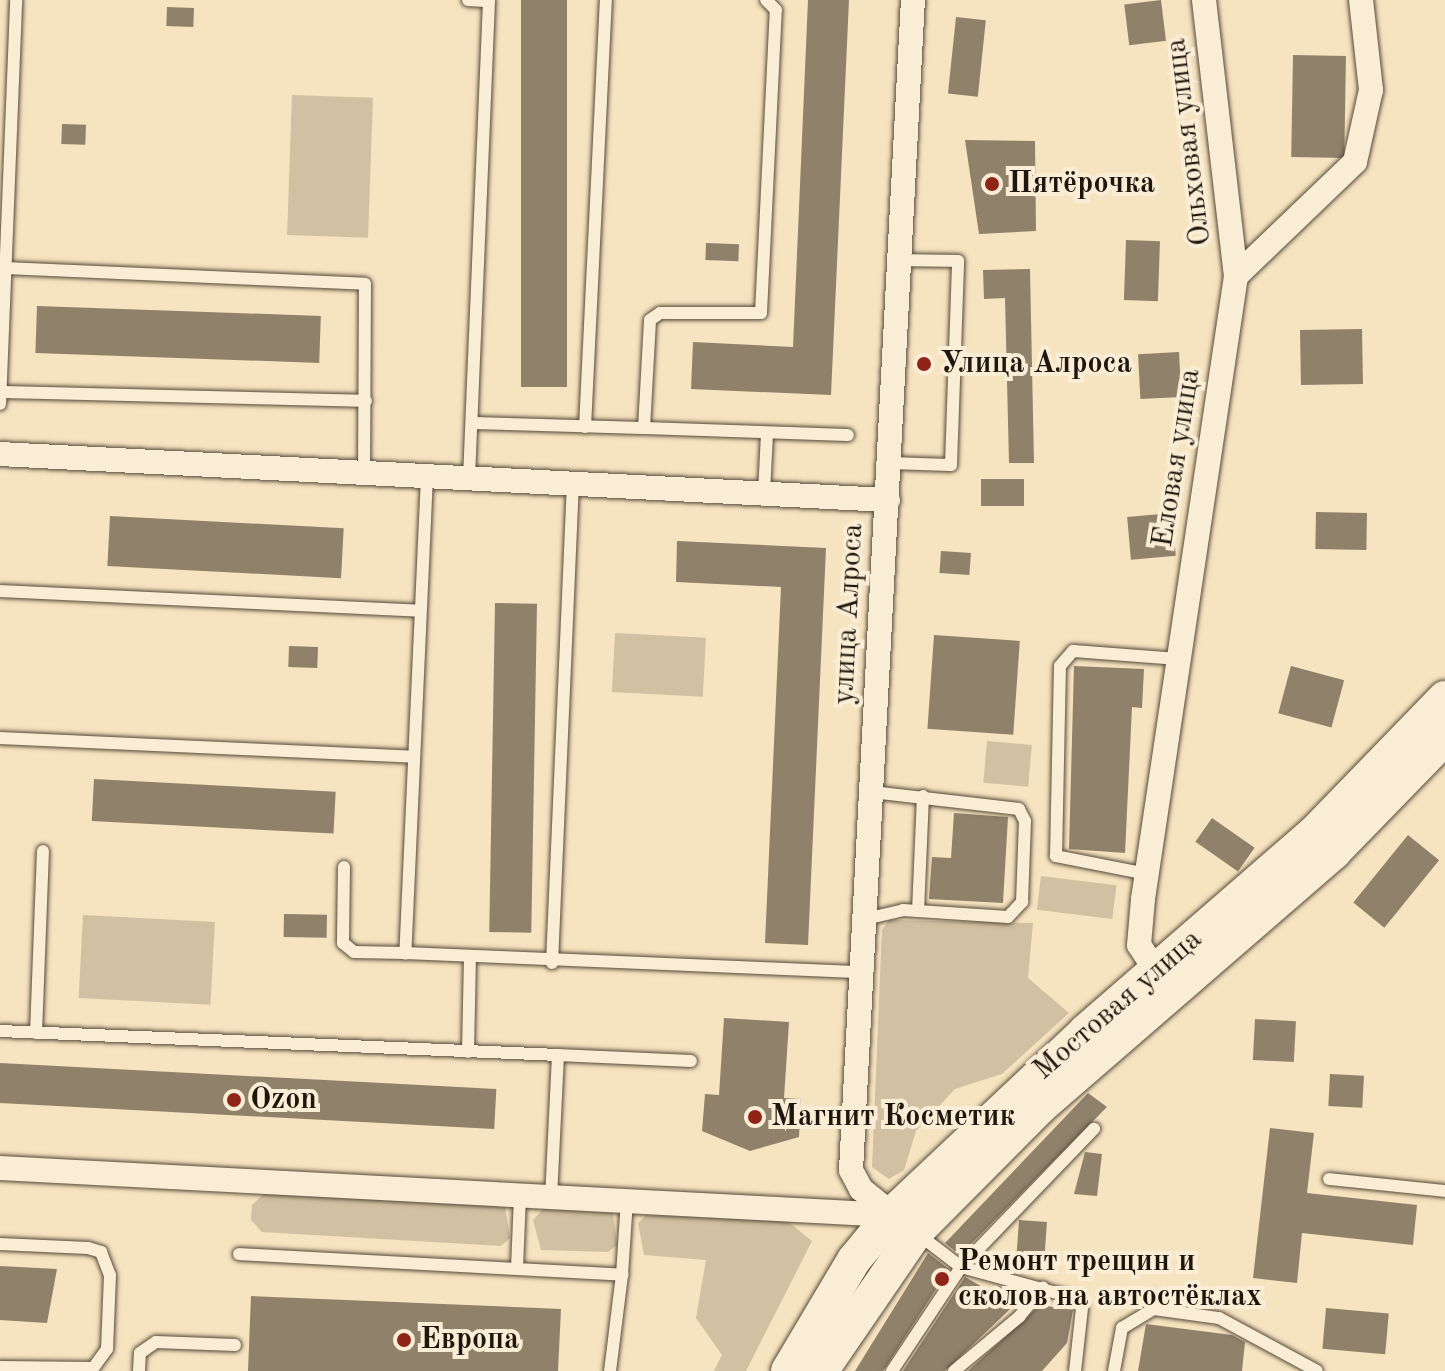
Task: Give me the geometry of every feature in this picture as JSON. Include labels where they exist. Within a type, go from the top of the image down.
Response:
[{"type":"main road","name":"Мостовая улица","points":[[821,1371],[903,1224],[1156,971],[1314,833],[1445,698]]},
{"type":"main road","name":"Мостовая улица","points":[[788,1371],[854,1260],[903,1224],[1334,852],[1445,738]]},
{"type":"street","name":"улица Алроса","points":[[903,1224],[851,1170],[913,0]]},
{"type":"street","name":"Ольховая улица","points":[[1204,0],[1236,276]]},
{"type":"street","points":[[1236,276],[1355,162],[1371,90],[1361,0]]},
{"type":"street","name":"Еловая улица","points":[[1156,971],[1139,945],[1147,874],[1236,276]]},
{"type":"street","points":[[0,454],[888,500]]},
{"type":"street","points":[[0,1168],[627,1200],[903,1224]]},
{"type":"lane","points":[[0,404],[16,0]]},
{"type":"lane","points":[[468,0],[489,1],[469,478]]},
{"type":"lane","points":[[585,427],[606,0]]},
{"type":"lane","points":[[644,428],[650,320],[660,313],[752,316],[763,306],[776,10],[766,0]]},
{"type":"lane","points":[[889,463],[951,465],[958,261],[900,260]]},
{"type":"lane","points":[[5,268],[356,279],[368,292],[364,473]]},
{"type":"lane","points":[[0,392],[366,401]]},
{"type":"lane","points":[[472,423],[848,435]]},
{"type":"lane","points":[[764,493],[767,433]]},
{"type":"lane","points":[[405,953],[427,476]]},
{"type":"lane","points":[[552,963],[573,484]]},
{"type":"lane","points":[[0,591],[420,611]]},
{"type":"lane","points":[[1147,874],[1056,856],[1060,666],[1073,651],[1179,659]]},
{"type":"lane","points":[[0,738],[414,757]]},
{"type":"lane","points":[[865,919],[918,911],[1008,917],[1022,902],[1025,821],[1019,809],[872,792]]},
{"type":"lane","points":[[918,911],[923,796]]},
{"type":"lane","points":[[36,1033],[43,851]]},
{"type":"lane","points":[[344,867],[343,943],[354,952],[552,963],[862,972]]},
{"type":"lane","points":[[468,1052],[470,958]]},
{"type":"lane","points":[[0,1031],[691,1061]]},
{"type":"lane","points":[[551,1196],[558,1055]]},
{"type":"lane","points":[[892,1371],[961,1267],[1094,1129]]},
{"type":"lane","points":[[1329,1179],[1445,1191]]},
{"type":"lane","points":[[517,1268],[520,1195]]},
{"type":"lane","points":[[610,1371],[622,1275],[627,1200]]},
{"type":"lane","points":[[903,1224],[961,1267],[1043,1287],[1082,1308],[1075,1371]]},
{"type":"lane","points":[[0,1244],[88,1248],[101,1252],[110,1275],[107,1349],[93,1368],[0,1367]]},
{"type":"lane","points":[[239,1254],[622,1275]]},
{"type":"lane","points":[[954,1371],[1019,1317],[1043,1287]]},
{"type":"lane","points":[[1114,1371],[1122,1328],[1154,1309],[1219,1318],[1317,1371]]},
{"type":"lane","points":[[139,1371],[140,1353],[156,1342],[235,1345]]},
{"type":"shaded area","points":[[292,95],[373,98],[368,238],[287,235]]},
{"type":"shaded area","points":[[615,633],[706,638],[703,697],[612,692]]},
{"type":"shaded area","points":[[987,741],[1032,745],[1028,787],[983,783]]},
{"type":"shaded area","points":[[1041,876],[1116,885],[1112,919],[1037,910]]},
{"type":"shaded area","points":[[83,915],[215,922],[210,1005],[79,998]]},
{"type":"shaded area","points":[[889,920],[1033,923],[1028,978],[1069,1013],[1002,1074],[955,1089],[916,1131],[904,1170],[889,1179],[872,1167],[882,930]]},
{"type":"shaded area","points":[[265,1193],[505,1207],[510,1238],[501,1246],[262,1232],[251,1220],[252,1205]]},
{"type":"shaded area","points":[[543,1209],[613,1213],[617,1245],[608,1252],[541,1250],[533,1220]]},
{"type":"shaded area","points":[[647,1215],[787,1221],[812,1241],[746,1371],[714,1371],[722,1355],[696,1318],[706,1260],[644,1255],[638,1223]]},
{"type":"building","points":[[521,0],[567,0],[567,387],[521,387]]},
{"type":"building","points":[[808,0],[849,0],[831,395],[691,389],[693,342],[793,347]]},
{"type":"building","points":[[1161,0],[1166,41],[1129,45],[1124,5]]},
{"type":"building","points":[[167,7],[194,8],[193,27],[166,26]]},
{"type":"building","points":[[956,17],[986,20],[978,97],[948,94]]},
{"type":"building","points":[[1293,55],[1346,56],[1344,158],[1291,157]]},
{"type":"building","points":[[62,124],[86,125],[85,145],[61,144]]},
{"type":"building","points":[[965,140],[1035,141],[1036,231],[979,234]]},
{"type":"building","points":[[1126,240],[1160,241],[1158,301],[1124,300]]},
{"type":"building","points":[[706,243],[739,244],[738,261],[705,260]]},
{"type":"building","points":[[1030,269],[1034,463],[1009,463],[1005,298],[984,299],[983,270]]},
{"type":"building","points":[[37,306],[321,316],[319,363],[35,353]]},
{"type":"building","points":[[1362,329],[1363,384],[1301,385],[1300,330]]},
{"type":"building","points":[[1179,352],[1181,397],[1140,399],[1138,354]]},
{"type":"building","points":[[981,479],[1024,479],[1024,506],[981,506]]},
{"type":"building","points":[[1316,512],[1367,513],[1366,550],[1315,549]]},
{"type":"building","points":[[1172,513],[1176,556],[1131,560],[1127,517]]},
{"type":"building","points":[[110,516],[344,528],[341,578],[107,566]]},
{"type":"building","points":[[677,541],[826,548],[808,945],[765,943],[781,587],[676,582]]},
{"type":"building","points":[[941,551],[971,553],[969,575],[939,573]]},
{"type":"building","points":[[495,603],[537,604],[531,933],[489,932]]},
{"type":"building","points":[[934,635],[1020,641],[1013,735],[927,729]]},
{"type":"building","points":[[289,646],[318,647],[317,668],[288,667]]},
{"type":"building","points":[[1074,666],[1144,669],[1142,708],[1132,707],[1125,853],[1069,849]]},
{"type":"building","points":[[1291,666],[1344,680],[1331,728],[1278,713]]},
{"type":"building","points":[[94,779],[336,792],[333,834],[92,821]]},
{"type":"building","points":[[954,813],[1008,817],[1003,903],[929,899],[932,857],[951,858]]},
{"type":"building","points":[[1212,818],[1255,848],[1238,872],[1195,842]]},
{"type":"building","points":[[1408,835],[1439,860],[1384,928],[1353,903]]},
{"type":"building","points":[[284,914],[327,915],[327,938],[284,937]]},
{"type":"building","points":[[724,1018],[789,1022],[784,1098],[801,1099],[799,1137],[750,1151],[702,1131],[705,1094],[719,1095]]},
{"type":"building","points":[[1255,1019],[1296,1021],[1294,1062],[1253,1060]]},
{"type":"building","points":[[0,1063],[496,1089],[494,1129],[0,1103]]},
{"type":"building","points":[[1330,1074],[1364,1076],[1362,1108],[1328,1106]]},
{"type":"building","points":[[1088,1093],[1107,1107],[960,1255],[945,1243]]},
{"type":"building","points":[[1270,1128],[1314,1133],[1307,1193],[1417,1205],[1413,1245],[1302,1233],[1297,1283],[1253,1278]]},
{"type":"building","points":[[1085,1152],[1102,1154],[1097,1196],[1074,1194]]},
{"type":"building","points":[[1019,1220],[1047,1222],[1043,1274],[1015,1272]]},
{"type":"building","points":[[928,1253],[949,1269],[883,1371],[855,1371]]},
{"type":"building","points":[[0,1266],[57,1269],[47,1323],[0,1320]]},
{"type":"building","points":[[965,1277],[993,1293],[998,1286],[1026,1294],[945,1371],[903,1371]]},
{"type":"building","name":"Европа","points":[[251,1296],[561,1309],[558,1371],[248,1371]]},
{"type":"building","points":[[1040,1305],[1073,1310],[1067,1343],[1042,1371],[968,1371]]},
{"type":"building","points":[[1326,1308],[1389,1313],[1385,1354],[1322,1349]]},
{"type":"building","points":[[1146,1324],[1232,1335],[1245,1342],[1242,1371],[1138,1371]]},
{"type":"place","name":"Пятёрочка","points":[[992,184]]},
{"type":"place","name":"Улица Алроса","points":[[924,364]]},
{"type":"place","name":"Ozon","points":[[234,1100]]},
{"type":"place","name":"Магнит Косметик","points":[[755,1117]]},
{"type":"place","name":"Ремонт трещин и сколов на автостёклах","points":[[942,1279]]},
{"type":"place","name":"Европа","points":[[404,1340]]}]
